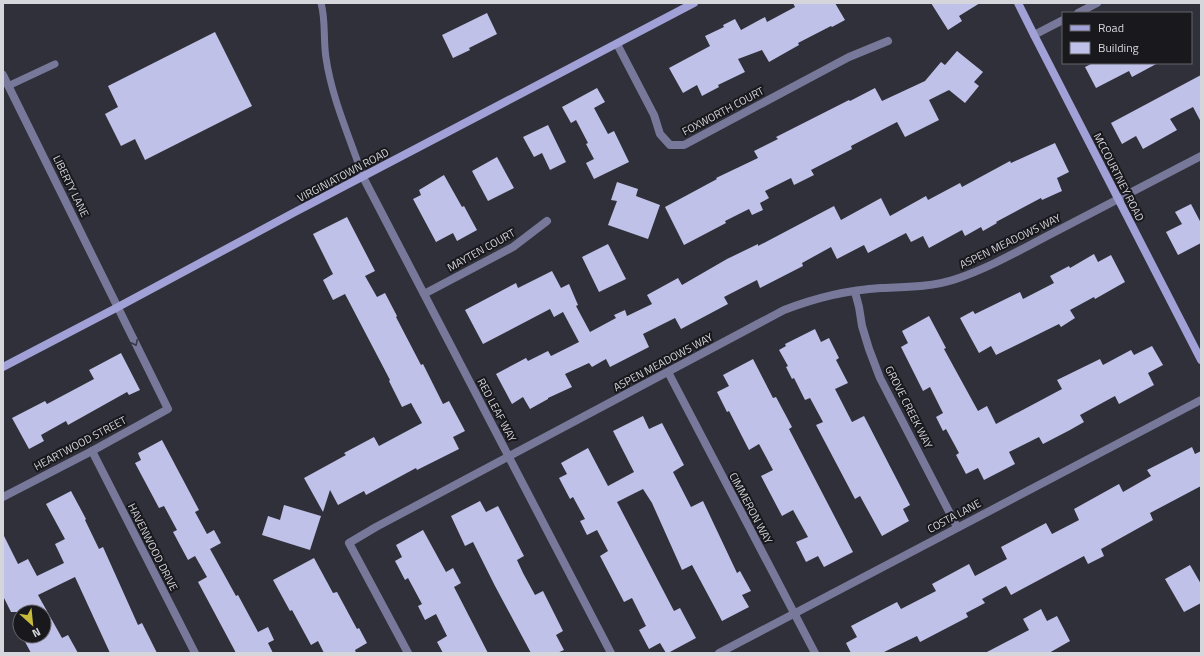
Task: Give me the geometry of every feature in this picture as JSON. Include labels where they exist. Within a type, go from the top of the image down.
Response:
[{"type":"street","name":"VIRGINIATOWN ROAD","points":[[3,368],[295,212],[694,3]]},
{"type":"street","name":"MCCOURTNEY ROAD","points":[[1018,3],[1201,360]]},
{"type":"street","points":[[1080,12],[1097,3]]},
{"type":"street","points":[[1034,35],[1062,21]]},
{"type":"street","name":"FOXWORTH COURT","points":[[617,44],[654,115],[660,134],[670,145],[684,145],[849,57],[888,41]]},
{"type":"street","name":"LIBERTY LANE","points":[[3,75],[168,409]]},
{"type":"street","name":"ASPEN MEADOWS WAY","points":[[408,653],[349,543],[376,527],[784,310],[806,302],[855,292],[880,288],[902,288],[955,280],[1002,259],[1201,156]]},
{"type":"street","name":"RED LEAF WAY","points":[[363,177],[611,653]]},
{"type":"street","name":"MAYTEN COURT","points":[[424,294],[513,247],[546,221]]},
{"type":"street","name":"GROVE CREEK WAY","points":[[855,292],[868,348],[880,378],[957,527]]},
{"type":"street","name":"CIMMERON WAY","points":[[668,372],[793,614],[815,653]]},
{"type":"street","name":"COSTA LANE","points":[[719,653],[1201,400]]},
{"type":"street","name":"HEARTWOOD STREET","points":[[3,496],[92,451],[168,409]]},
{"type":"street","name":"HAVENWOOD DRIVE","points":[[92,451],[195,653]]},
{"type":"lane","points":[[321,3],[324,13],[326,58],[336,104],[363,177]]},
{"type":"lane","points":[[8,86],[55,64]]},
{"type":"building","points":[[793,3],[835,3],[845,20],[798,43],[799,45],[769,62],[762,50],[738,59],[745,72],[718,85],[719,87],[702,96],[697,85],[683,93],[669,68],[710,46],[705,36],[724,27],[723,25],[735,19],[741,30],[765,17],[767,22],[795,7]]},
{"type":"building","points":[[931,3],[980,3],[959,16],[962,21],[948,30]]},
{"type":"building","points":[[487,13],[497,34],[453,58],[442,35]]},
{"type":"building","points":[[215,32],[252,106],[145,160],[135,139],[121,146],[105,114],[118,107],[108,86]]},
{"type":"building","points":[[957,51],[983,72],[974,82],[979,86],[965,103],[949,90],[929,100],[939,120],[905,137],[897,122],[851,146],[852,149],[811,170],[814,175],[794,185],[791,178],[765,191],[769,198],[760,203],[763,210],[752,215],[749,209],[684,245],[665,207],[717,179],[716,178],[758,158],[754,151],[778,139],[776,137],[849,100],[850,101],[875,88],[882,101],[925,81],[941,62],[945,65]]},
{"type":"building","points":[[1091,64],[1156,64],[1132,77],[1129,71],[1096,88],[1085,67]]},
{"type":"building","points":[[1201,75],[1201,122],[1193,107],[1170,119],[1177,130],[1143,149],[1136,136],[1122,144],[1111,123]]},
{"type":"building","points":[[597,88],[605,102],[594,108],[608,134],[614,131],[629,162],[594,179],[586,163],[594,159],[586,144],[588,143],[576,120],[571,123],[562,107]]},
{"type":"building","points":[[548,125],[566,162],[550,170],[542,153],[534,157],[523,137]]},
{"type":"building","points":[[1055,143],[1069,172],[1057,178],[1062,191],[1042,200],[1041,198],[996,222],[997,223],[983,231],[981,227],[965,236],[962,230],[929,248],[923,236],[911,242],[906,233],[868,253],[864,245],[837,259],[831,247],[802,263],[803,266],[760,288],[757,280],[724,297],[728,304],[681,329],[675,318],[643,334],[649,347],[610,367],[606,359],[592,367],[589,363],[565,374],[572,387],[548,398],[530,409],[523,397],[512,404],[496,374],[526,358],[528,361],[548,351],[551,356],[579,342],[563,312],[554,317],[550,309],[483,344],[465,310],[516,283],[518,288],[552,271],[561,288],[569,284],[578,305],[576,306],[590,332],[616,318],[614,315],[625,310],[627,316],[652,304],[647,295],[678,278],[682,285],[727,259],[758,244],[758,246],[834,206],[841,220],[881,198],[890,216],[926,196],[928,200],[960,183],[962,187],[1010,161],[1011,163]]},
{"type":"building","points":[[497,157],[514,188],[488,201],[472,171]]},
{"type":"building","points":[[444,175],[462,207],[464,206],[477,230],[457,241],[453,233],[436,242],[413,199],[421,195],[419,190]]},
{"type":"building","points":[[617,182],[638,189],[636,196],[660,205],[648,239],[608,225],[617,201],[611,200]]},
{"type":"building","points":[[1191,204],[1201,223],[1201,243],[1178,255],[1166,232],[1182,224],[1175,212]]},
{"type":"building","points":[[347,217],[375,271],[365,276],[377,297],[385,293],[421,365],[423,364],[443,404],[449,401],[465,431],[453,437],[459,449],[417,470],[416,468],[366,495],[364,491],[338,505],[330,490],[323,512],[304,478],[346,455],[344,453],[374,437],[379,446],[422,423],[411,403],[402,407],[389,381],[390,380],[345,294],[333,300],[323,280],[333,274],[313,234]]},
{"type":"building","points":[[608,244],[626,279],[599,292],[582,257]]},
{"type":"building","points":[[1094,254],[1098,262],[1111,255],[1125,282],[1095,299],[1094,297],[1070,310],[1075,318],[1061,327],[1059,324],[996,355],[991,346],[979,353],[960,318],[973,311],[975,314],[1020,292],[1023,299],[1054,283],[1050,276],[1069,266],[1070,268]]},
{"type":"building","points":[[929,316],[946,348],[944,349],[978,411],[987,406],[996,424],[1062,389],[1057,380],[1100,359],[1103,365],[1131,350],[1134,355],[1152,346],[1163,365],[1148,373],[1154,385],[1119,404],[1115,396],[1080,415],[1084,422],[1043,444],[1039,437],[1009,452],[1015,464],[984,480],[978,468],[966,474],[956,455],[959,453],[946,429],[943,431],[936,417],[943,413],[930,387],[923,391],[901,347],[908,343],[902,331]]},
{"type":"building","points":[[815,329],[821,342],[829,338],[839,358],[836,360],[848,383],[835,389],[852,422],[864,416],[910,505],[903,509],[909,521],[882,536],[860,496],[855,499],[816,425],[823,422],[810,398],[805,400],[794,378],[792,379],[786,367],[788,366],[779,350],[786,346],[785,344]]},
{"type":"building","points":[[121,353],[140,390],[129,395],[127,392],[68,425],[66,421],[41,435],[44,441],[29,449],[12,418],[45,401],[47,404],[94,379],[89,370]]},
{"type":"building","points":[[753,359],[773,398],[776,397],[792,427],[789,429],[853,552],[824,567],[818,556],[806,562],[796,542],[808,537],[793,510],[782,516],[761,476],[773,470],[759,444],[749,450],[729,411],[727,412],[717,392],[729,386],[723,375]]},
{"type":"building","points":[[643,416],[649,429],[662,423],[684,465],[673,472],[691,507],[703,501],[737,573],[740,571],[751,591],[742,595],[749,607],[722,621],[692,565],[682,570],[652,503],[643,489],[617,502],[674,611],[680,608],[696,638],[668,653],[666,653],[660,643],[649,649],[639,630],[646,626],[632,598],[624,602],[600,556],[608,551],[597,530],[587,535],[580,521],[585,519],[573,497],[570,499],[559,478],[567,474],[561,463],[588,448],[608,486],[634,472],[613,431]]},
{"type":"building","points":[[162,440],[199,510],[195,512],[207,534],[214,530],[221,543],[210,549],[236,596],[238,595],[258,632],[268,627],[274,640],[268,643],[273,653],[236,653],[198,582],[207,577],[195,556],[188,560],[173,532],[177,530],[164,506],[159,508],[135,463],[141,460],[138,453]]},
{"type":"building","points":[[1192,447],[1195,454],[1201,451],[1201,486],[1150,513],[1153,520],[1101,549],[1104,556],[1088,564],[1084,556],[1011,595],[1006,586],[982,599],[985,603],[966,613],[968,617],[920,642],[917,636],[882,653],[851,653],[846,643],[857,637],[851,626],[897,602],[901,609],[936,591],[932,584],[969,564],[975,576],[1007,559],[1001,547],[1046,523],[1052,534],[1079,520],[1074,509],[1119,484],[1123,492],[1151,476],[1147,470]]},
{"type":"building","points":[[71,491],[86,519],[85,520],[99,549],[103,547],[138,625],[142,623],[157,653],[110,653],[75,577],[38,595],[43,604],[12,604],[11,612],[3,596],[3,534],[18,564],[28,559],[37,576],[64,563],[55,544],[65,539],[46,504]]},
{"type":"building","points":[[480,501],[486,512],[498,506],[524,556],[517,560],[523,573],[535,595],[543,591],[563,631],[556,635],[564,650],[557,653],[531,653],[473,542],[465,546],[451,516]]},
{"type":"building","points":[[284,505],[321,516],[310,550],[262,535],[268,516],[280,520]]},
{"type":"building","points":[[423,530],[446,572],[453,568],[461,583],[454,587],[488,653],[443,653],[437,642],[447,636],[436,614],[425,620],[418,606],[422,604],[408,578],[405,580],[395,561],[402,557],[396,545]]},
{"type":"building","points":[[314,558],[333,593],[337,592],[357,629],[359,628],[367,643],[355,650],[356,653],[324,653],[318,641],[311,645],[292,610],[290,611],[273,580]]},
{"type":"building","points":[[1190,565],[1201,584],[1201,603],[1184,612],[1165,579]]},
{"type":"building","points":[[1041,609],[1047,621],[1057,616],[1070,641],[1049,653],[985,653],[1029,630],[1023,619]]},
{"type":"building","points":[[52,620],[62,638],[68,635],[78,653],[31,653],[26,644],[52,644]]}]
